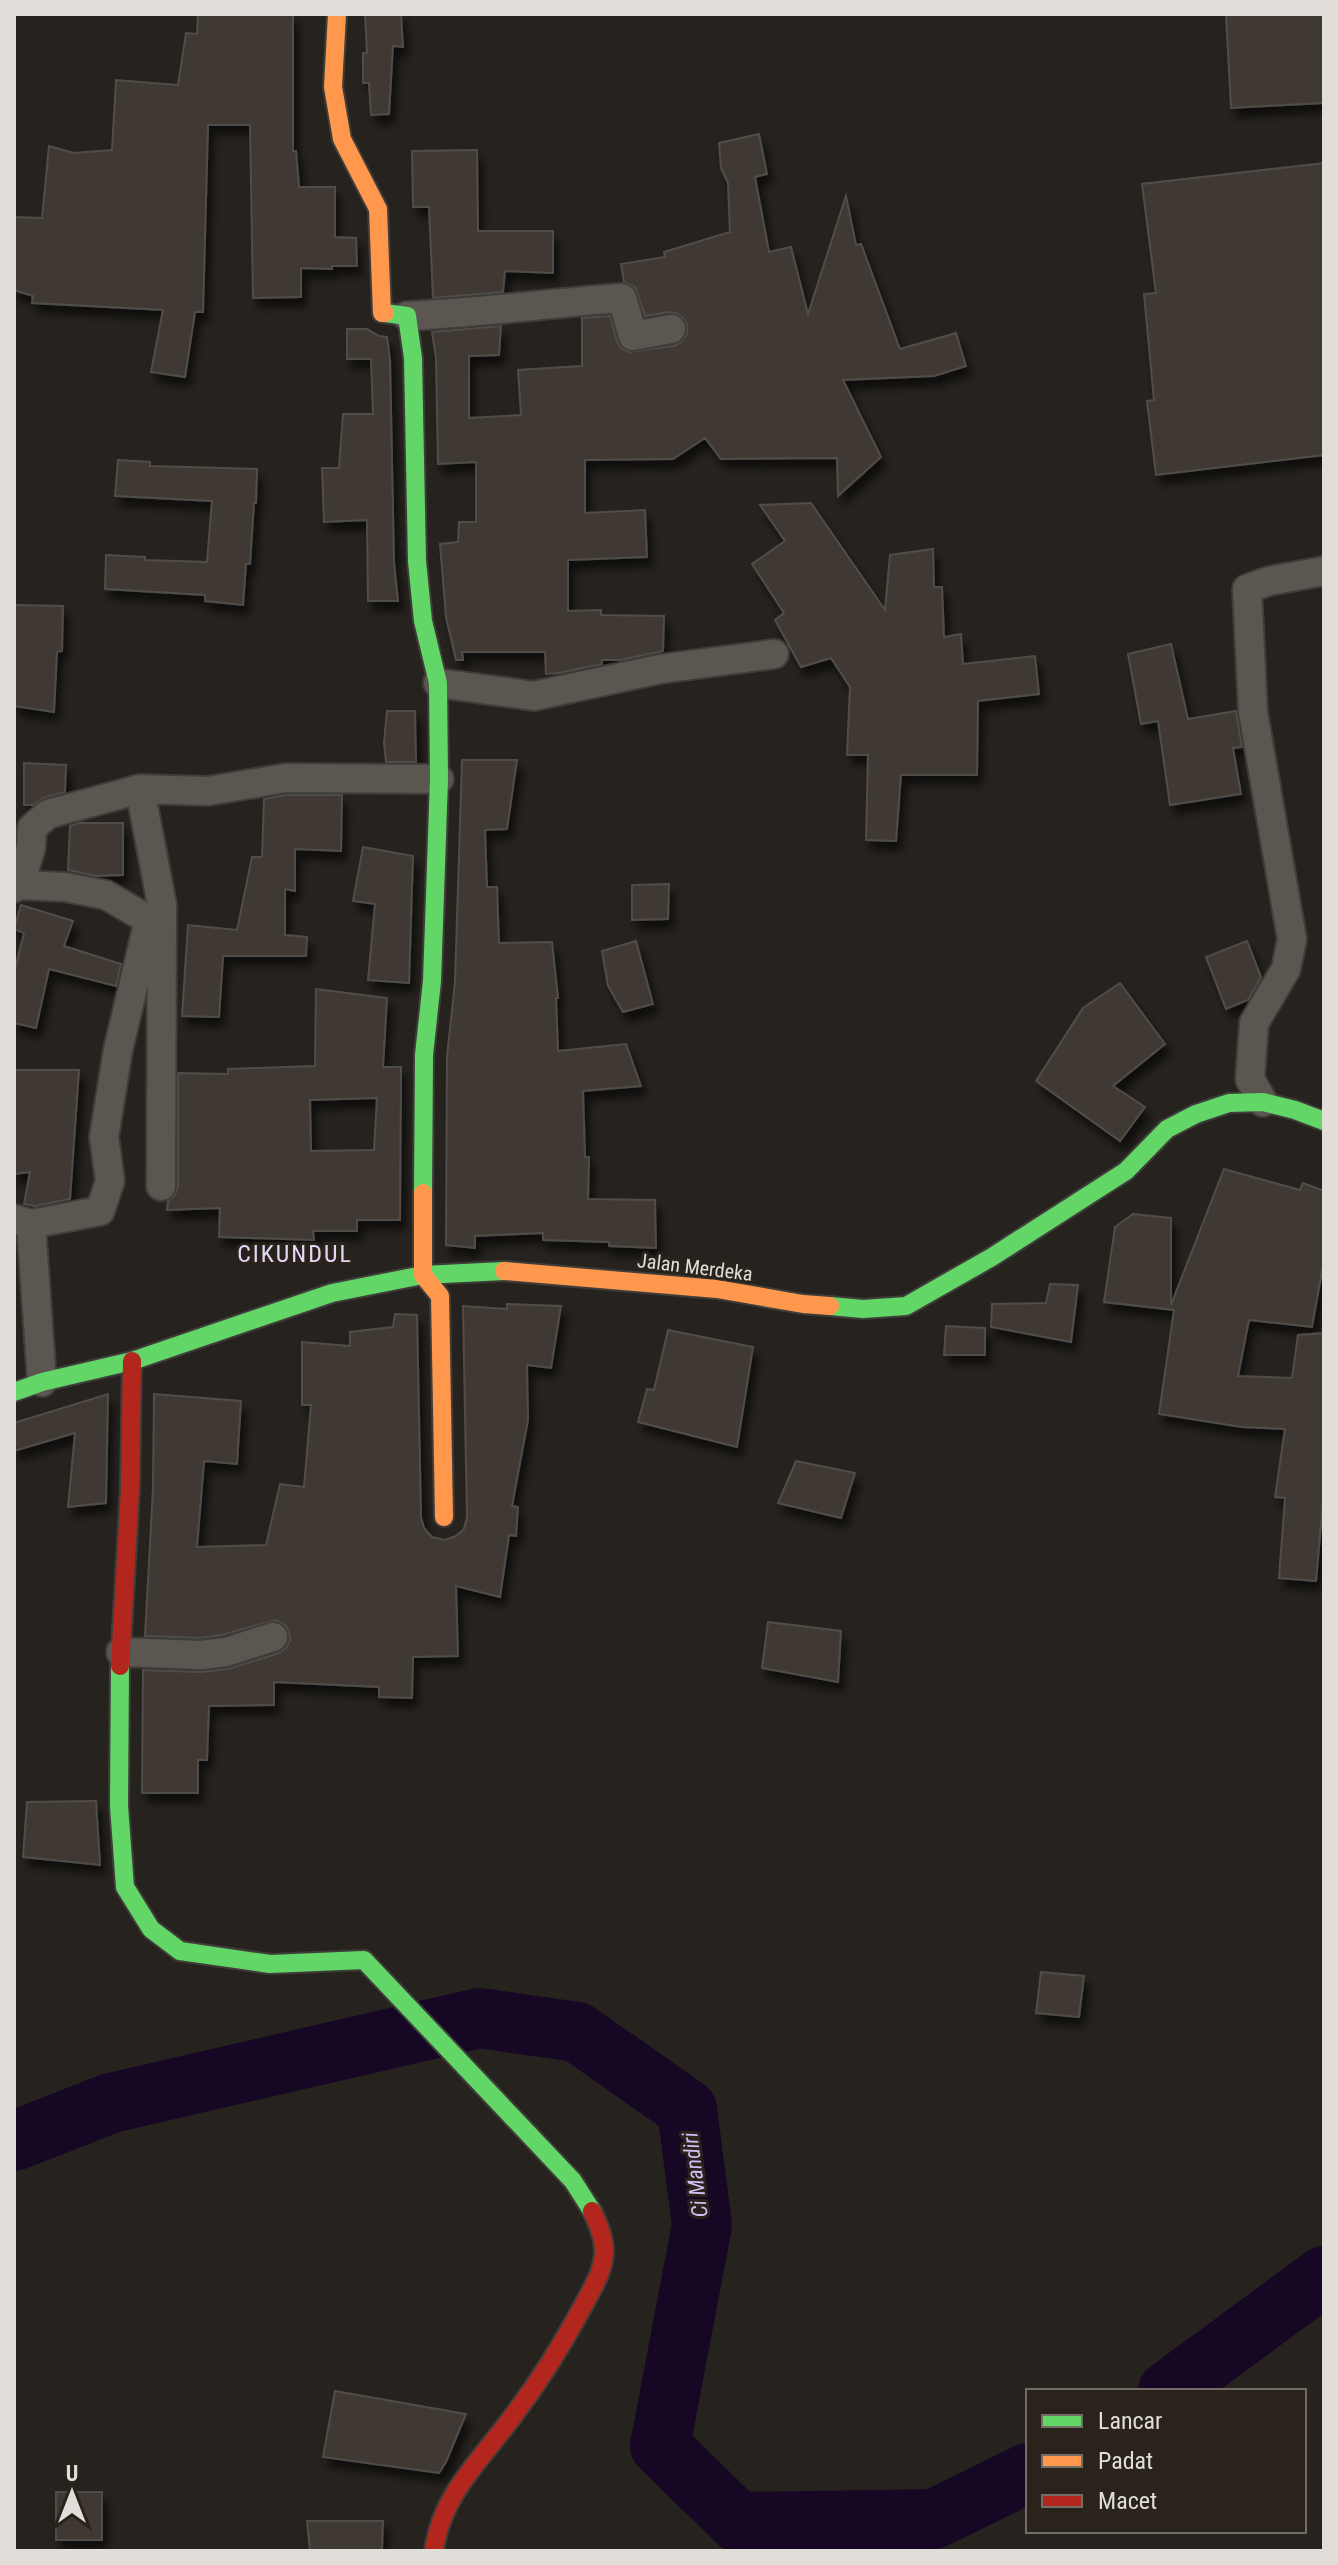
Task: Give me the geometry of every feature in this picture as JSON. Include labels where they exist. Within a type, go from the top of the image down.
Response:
[{"type":"street","points":[[337,14],[333,87],[342,139],[378,209],[382,313],[407,316],[450,314],[542,303],[622,298],[633,336],[671,329]]},
{"type":"street","points":[[407,316],[413,358],[417,561],[423,621],[438,683],[439,779],[432,981],[424,1055],[423,1275],[440,1296],[444,1517]]},
{"type":"street","points":[[1263,1102],[1250,1079],[1254,1023],[1286,969],[1292,939],[1253,712],[1247,589],[1269,581],[1324,571]]},
{"type":"street","points":[[438,683],[534,696],[660,669],[774,654]]},
{"type":"street","points":[[42,1382],[22,1222],[100,1211],[110,1181],[104,1137],[118,1050],[149,920],[106,895],[65,887],[17,886],[31,847],[32,828],[48,814],[140,789],[208,791],[286,778],[439,779]]},
{"type":"street","points":[[140,789],[162,905],[161,1186]]},
{"type":"street","name":"Jalan Merdeka","points":[[14,1392],[42,1382],[132,1361],[332,1293],[423,1275],[512,1271],[717,1289],[803,1304],[863,1309],[906,1306],[992,1257],[1126,1171],[1167,1129],[1196,1114],[1229,1103],[1263,1102],[1324,1121]]},
{"type":"street","points":[[132,1361],[132,1449],[118,1698],[119,1806],[125,1887],[151,1929],[180,1951],[270,1964],[364,1960],[573,2181],[597,2219],[605,2248],[599,2274],[566,2339],[440,2514],[434,2551]]},
{"type":"street","points":[[121,1652],[201,1655],[226,1652],[273,1637]]},
{"type":"building","points":[[198,14],[293,14],[293,151],[296,151],[299,187],[335,187],[335,237],[356,238],[357,266],[301,268],[301,297],[253,298],[250,125],[208,125],[203,312],[195,312],[185,377],[151,372],[163,310],[32,303],[33,296],[14,290],[14,217],[42,218],[49,146],[74,153],[112,150],[116,80],[178,85],[186,33],[197,34]]},
{"type":"building","points":[[365,14],[401,14],[403,47],[393,46],[389,114],[371,115],[369,83],[363,83],[363,53],[367,53]]},
{"type":"building","points":[[1226,14],[1324,14],[1324,103],[1231,108]]},
{"type":"building","points":[[759,134],[767,174],[755,177],[769,252],[791,247],[808,314],[846,196],[856,245],[861,244],[900,349],[956,333],[966,366],[934,376],[843,380],[881,457],[838,496],[837,458],[721,459],[705,438],[673,459],[585,460],[585,513],[645,510],[647,557],[568,560],[568,611],[601,610],[601,615],[664,616],[663,651],[620,660],[602,660],[602,664],[546,674],[545,652],[462,652],[463,660],[456,660],[446,617],[440,544],[458,542],[459,522],[476,522],[476,462],[438,464],[436,358],[432,332],[501,326],[499,355],[469,356],[469,418],[521,415],[518,370],[582,366],[582,318],[610,316],[617,341],[621,348],[629,352],[674,346],[681,342],[687,334],[684,319],[677,313],[669,312],[645,316],[635,287],[624,282],[621,264],[665,257],[664,252],[730,232],[728,183],[721,168],[719,143]]},
{"type":"building","points":[[477,150],[478,231],[553,231],[553,273],[505,271],[503,292],[433,298],[429,207],[413,207],[412,151]]},
{"type":"building","points":[[1324,163],[1324,455],[1156,475],[1147,401],[1154,400],[1144,294],[1156,293],[1142,184]]},
{"type":"building","points":[[347,329],[367,329],[387,337],[398,601],[368,601],[367,520],[324,522],[322,468],[339,468],[343,414],[373,414],[371,359],[347,359]]},
{"type":"building","points":[[118,460],[150,462],[150,466],[257,469],[250,564],[246,564],[243,605],[205,601],[205,595],[105,589],[106,555],[207,562],[212,501],[115,496]]},
{"type":"building","points":[[811,503],[885,610],[890,555],[933,549],[934,587],[942,587],[944,637],[961,634],[963,664],[1035,656],[1039,694],[978,701],[977,775],[901,775],[896,841],[866,840],[868,755],[847,755],[850,687],[831,658],[801,667],[775,620],[784,613],[752,564],[785,541],[760,505]]},
{"type":"building","points":[[14,605],[63,606],[62,651],[57,652],[54,712],[14,706]]},
{"type":"building","points":[[1171,644],[1188,719],[1236,711],[1242,747],[1233,748],[1241,794],[1170,805],[1158,721],[1141,724],[1128,654]]},
{"type":"building","points":[[387,711],[415,711],[416,762],[386,762]]},
{"type":"building","points":[[462,760],[517,760],[507,829],[485,830],[487,887],[497,887],[499,943],[552,942],[558,998],[558,1051],[626,1044],[641,1086],[583,1091],[585,1157],[589,1157],[588,1199],[655,1200],[656,1248],[609,1246],[609,1242],[543,1240],[543,1233],[475,1236],[475,1248],[446,1245],[447,1056],[455,982]]},
{"type":"building","points":[[24,763],[66,765],[65,792],[43,798],[33,805],[24,805]]},
{"type":"building","points":[[287,795],[342,795],[341,851],[295,849],[295,891],[285,889],[285,935],[307,937],[306,956],[223,956],[219,1017],[182,1016],[188,925],[237,930],[252,857],[262,857],[264,799]]},
{"type":"building","points":[[79,823],[123,823],[123,875],[96,876],[68,870],[70,826]]},
{"type":"building","points":[[363,847],[413,856],[409,983],[368,980],[375,904],[353,901]]},
{"type":"building","points":[[669,884],[668,919],[632,920],[632,885]]},
{"type":"building","points":[[21,905],[73,921],[64,946],[121,964],[116,986],[49,969],[36,1028],[14,1023],[14,973],[24,933],[14,929]]},
{"type":"building","points":[[636,941],[653,1004],[623,1012],[608,986],[602,951]]},
{"type":"building","points":[[1247,941],[1261,977],[1248,1000],[1226,1009],[1206,957]]},
{"type":"building","points":[[1120,983],[1165,1044],[1113,1086],[1145,1107],[1120,1141],[1036,1081],[1083,1008]]},
{"type":"building","points":[[316,989],[387,998],[383,1067],[401,1067],[400,1220],[357,1220],[357,1231],[313,1231],[314,1240],[219,1237],[220,1208],[167,1210],[168,1201],[175,1195],[178,1186],[178,1073],[228,1074],[228,1069],[315,1066]],"holes":[[[377,1098],[374,1150],[311,1151],[310,1100]]]},
{"type":"building","points":[[14,1070],[79,1070],[70,1199],[35,1206],[24,1204],[30,1172],[14,1174]]},
{"type":"building","points":[[1224,1169],[1300,1190],[1303,1183],[1324,1191],[1324,1260],[1312,1327],[1249,1320],[1238,1376],[1292,1378],[1298,1335],[1324,1333],[1324,1490],[1316,1581],[1279,1578],[1285,1498],[1275,1497],[1285,1429],[1242,1427],[1159,1414],[1174,1310],[1104,1302],[1115,1227],[1133,1214],[1171,1218],[1171,1305]]},
{"type":"building","points":[[1050,1284],[1078,1285],[1071,1342],[991,1327],[992,1304],[1046,1303]]},
{"type":"building","points":[[507,1304],[561,1306],[551,1368],[527,1365],[528,1420],[512,1506],[518,1507],[516,1536],[509,1535],[500,1597],[456,1586],[458,1656],[413,1657],[412,1698],[379,1697],[379,1687],[274,1682],[274,1705],[209,1706],[207,1760],[198,1760],[198,1793],[142,1793],[143,1670],[201,1672],[228,1669],[279,1653],[290,1640],[285,1625],[276,1620],[200,1638],[145,1636],[153,1489],[154,1394],[241,1401],[237,1464],[204,1461],[197,1547],[266,1545],[280,1484],[304,1487],[311,1405],[302,1405],[302,1342],[350,1346],[350,1332],[393,1327],[395,1314],[417,1315],[421,1517],[424,1528],[432,1537],[445,1540],[464,1529],[467,1517],[463,1306],[507,1309]]},
{"type":"building","points":[[946,1326],[985,1328],[985,1355],[944,1355]]},
{"type":"building","points":[[668,1330],[753,1347],[737,1447],[638,1422],[647,1389],[654,1390]]},
{"type":"building","points":[[108,1394],[106,1503],[68,1507],[75,1433],[14,1451],[14,1423]]},
{"type":"building","points":[[796,1461],[855,1473],[841,1518],[778,1503]]},
{"type":"building","points":[[768,1622],[841,1631],[838,1682],[762,1668]]},
{"type":"building","points":[[96,1801],[100,1865],[23,1857],[27,1802]]},
{"type":"building","points":[[1041,1972],[1084,1976],[1079,2017],[1036,2013]]},
{"type":"building","points":[[335,2391],[466,2414],[439,2473],[323,2457]]},
{"type":"building","points":[[56,2492],[102,2492],[102,2540],[56,2540]]},
{"type":"building","points":[[307,2521],[383,2521],[382,2551],[310,2551]]},
{"type":"waterway","name":"Ci Mandiri","points":[[14,2141],[111,2103],[479,2018],[577,2032],[687,2109],[702,2225],[660,2446],[738,2522],[934,2519],[1026,2474]]},
{"type":"waterway","name":"Ci Mandiri","points":[[1171,2389],[1324,2276]]},
{"type":"traffic: fast","points":[[385,313],[407,316],[413,358],[417,561],[423,621],[438,683],[439,779],[432,981],[424,1055],[423,1193]]},
{"type":"traffic: fast","points":[[830,1306],[863,1309],[906,1306],[992,1257],[1126,1171],[1167,1129],[1196,1114],[1229,1103],[1263,1102],[1324,1121]]},
{"type":"traffic: fast","points":[[14,1392],[42,1382],[132,1361],[332,1293],[423,1275],[504,1271]]},
{"type":"traffic: fast","points":[[120,1666],[119,1806],[125,1887],[151,1929],[180,1951],[270,1964],[364,1960],[573,2181],[592,2211]]},
{"type":"traffic: slow","points":[[337,14],[333,87],[342,139],[378,209],[382,313],[385,313]]},
{"type":"traffic: slow","points":[[423,1193],[423,1275],[440,1296],[444,1517]]},
{"type":"traffic: slow","points":[[504,1271],[717,1289],[830,1306]]},
{"type":"traffic: jam","points":[[120,1666],[130,1489],[132,1361]]},
{"type":"traffic: jam","points":[[434,2551],[438,2531],[454,2495],[541,2377],[596,2281],[602,2266],[604,2246],[592,2211]]},
{"type":"district","name":"CIKUNDUL","points":[[295,1254]]}]
